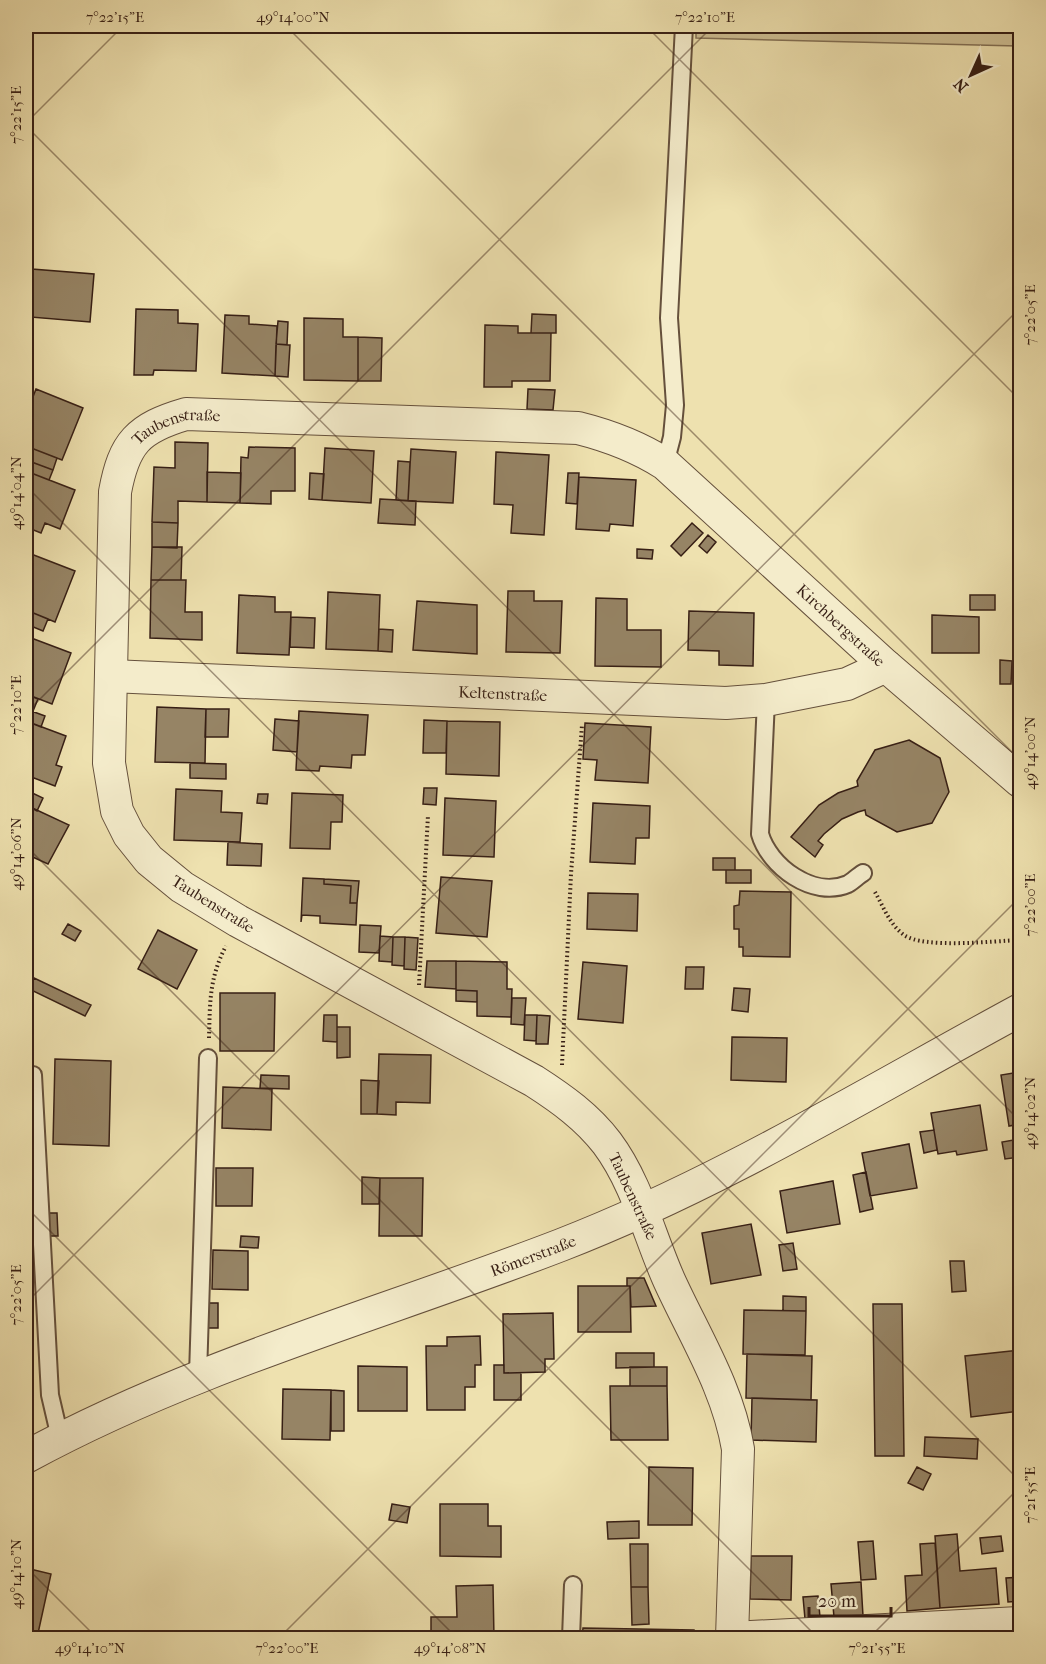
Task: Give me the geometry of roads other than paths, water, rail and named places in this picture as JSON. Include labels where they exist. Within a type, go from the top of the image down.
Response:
[{"type":"street","name":"Taubenstraße","points":[[665,464],[640,448],[609,435],[578,428],[186,414],[155,423],[134,442],[119,469],[115,492],[111,786],[117,811],[129,835],[149,860],[182,887],[238,921],[560,1097],[609,1144],[622,1166],[669,1279],[733,1418],[738,1449],[732,1638]]},
{"type":"street","name":"Kirchbergstraße","points":[[665,464],[886,666],[1017,773]]},
{"type":"street","name":"Keltenstraße","points":[[111,676],[726,703],[766,700],[846,684],[886,666]]},
{"type":"street","name":"Römerstraße","points":[[26,1457],[60,1438],[198,1375],[562,1244],[642,1211],[737,1163],[1020,1010]]},
{"type":"street","points":[[732,1638],[1020,1623]]},
{"type":"lane","points":[[665,464],[672,437],[675,405],[669,318],[684,26]]},
{"type":"lane","points":[[766,700],[760,834],[763,847],[772,860],[786,871],[809,883],[830,888],[848,884],[863,873]]},
{"type":"lane","points":[[198,1375],[208,1058]]},
{"type":"lane","points":[[33,1075],[50,1395],[60,1438]]},
{"type":"lane","points":[[571,1638],[573,1585]]}]
